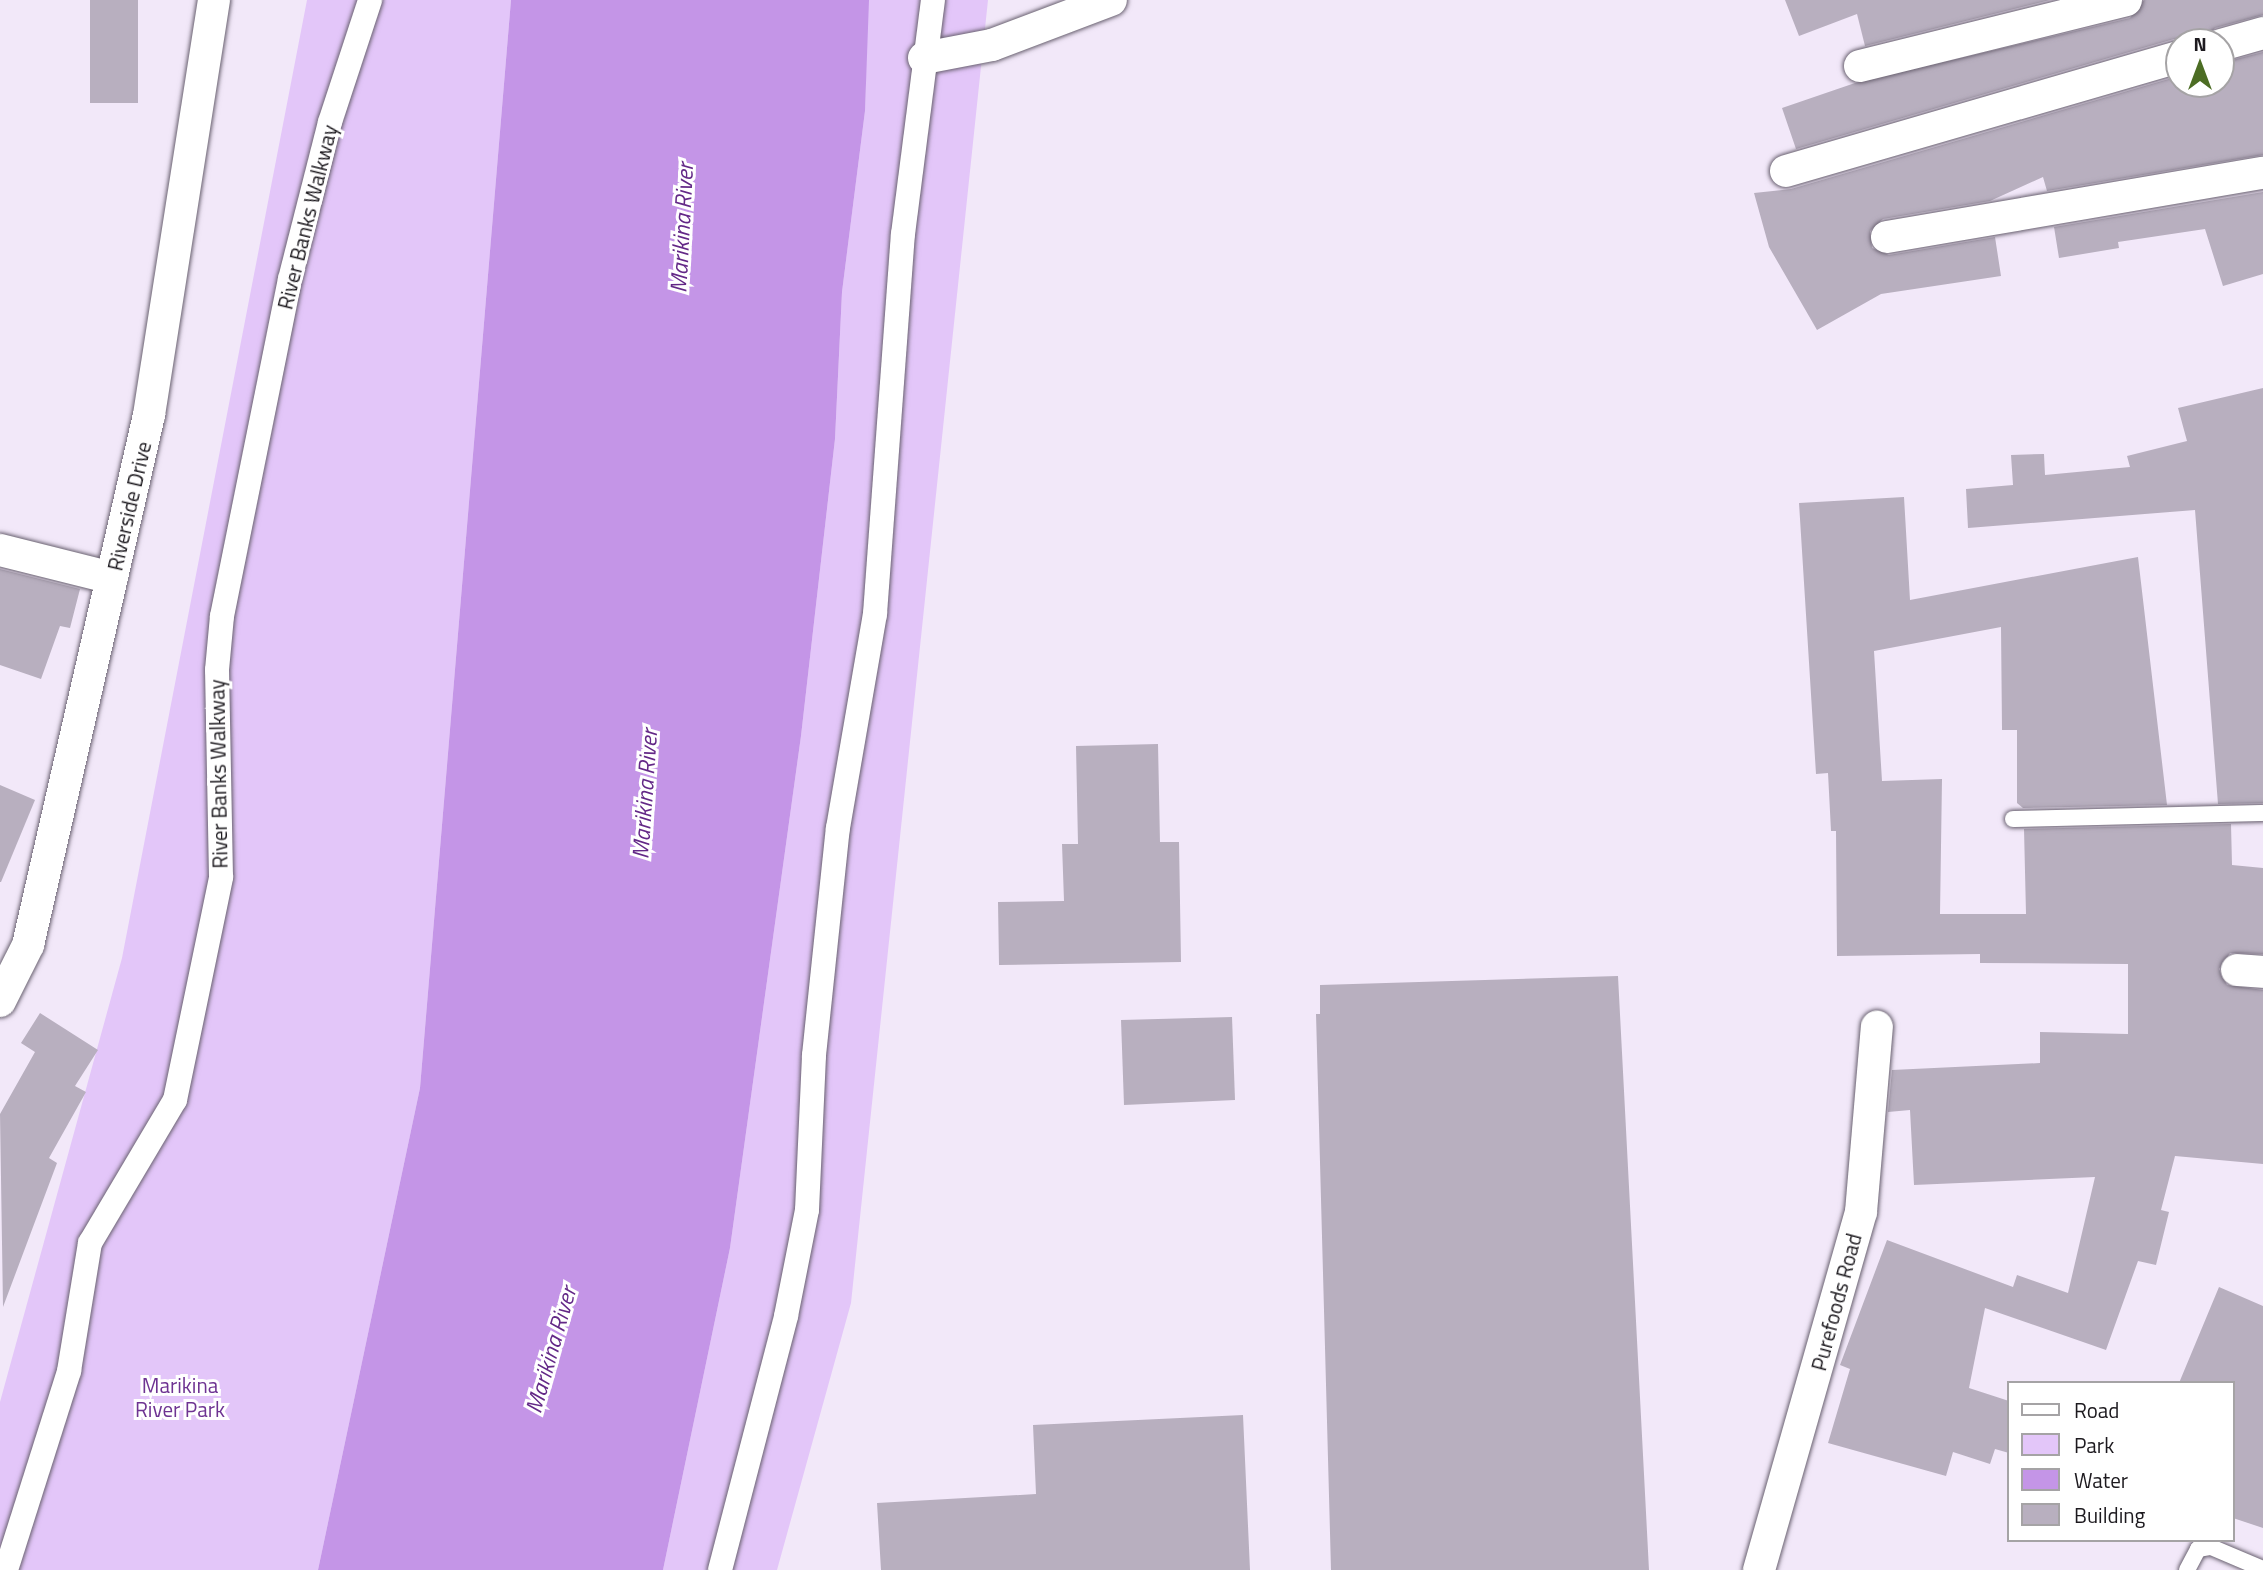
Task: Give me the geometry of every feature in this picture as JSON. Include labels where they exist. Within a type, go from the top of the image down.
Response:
[{"type":"street","name":"Riverside Drive","points":[[0,1001],[28,945],[149,415],[214,0]]},
{"type":"street","name":"River Banks Walkway","points":[[6,1570],[69,1371],[90,1242],[175,1100],[220,877],[217,670],[222,616],[290,279],[330,121],[370,0]]},
{"type":"street","points":[[720,1570],[786,1316],[807,1210],[814,1055],[838,828],[875,614],[903,234],[933,0]]},
{"type":"street","points":[[924,58],[992,45],[1111,0]]},
{"type":"street","points":[[1860,66],[2126,0]]},
{"type":"street","points":[[2235,41],[2263,33]]},
{"type":"street","points":[[1786,171],[2165,61]]},
{"type":"street","points":[[1886,237],[2263,173]]},
{"type":"street","points":[[0,550],[112,578]]},
{"type":"street","name":"Purefoods Road","points":[[1759,1570],[1861,1212],[1877,1027]]},
{"type":"lane","points":[[2012,819],[2263,813]]},
{"type":"lane","points":[[2188,1570],[2198,1549],[2211,1547],[2263,1569]]},
{"type":"green space","name":"Marikina River Park","points":[[307,0],[511,0],[420,1088],[318,1570],[0,1570],[0,1402],[122,958]]},
{"type":"green space","points":[[846,0],[988,0],[851,1303],[777,1570],[663,1570],[730,1248],[801,736],[835,439],[842,292],[865,111],[866,70]]},
{"type":"water","name":"Marikina River","points":[[511,0],[869,0],[865,111],[842,292],[835,439],[801,736],[730,1248],[663,1570],[318,1570],[420,1088]]},
{"type":"building","points":[[90,0],[138,0],[138,103],[90,103]]},
{"type":"building","points":[[1785,0],[2050,0],[1865,46],[1857,14],[1799,36]]},
{"type":"building","points":[[2144,0],[2263,0],[2263,15],[2215,28],[2165,28],[2165,42],[1796,149],[1782,108],[1855,83],[2130,18]]},
{"type":"building","points":[[2263,52],[2263,155],[2047,191],[2043,177],[1990,201],[1883,219],[1870,231],[1872,248],[1889,255],[1995,237],[2001,276],[1881,294],[1817,330],[1769,247],[1754,193],[1791,189],[2165,80],[2165,98],[2235,98],[2235,59]]},
{"type":"building","points":[[2263,192],[2263,274],[2223,286],[2205,229],[2118,242],[2119,248],[2059,258],[2054,227]]},
{"type":"building","points":[[2263,388],[2263,803],[2218,804],[2195,510],[1968,528],[1966,489],[2013,485],[2011,455],[2044,454],[2045,475],[2130,467],[2127,456],[2187,441],[2178,408]]},
{"type":"building","points":[[1904,497],[1910,600],[2138,557],[2167,805],[2023,808],[2017,803],[2017,730],[2002,730],[2001,627],[1874,651],[1882,781],[1942,779],[1940,914],[2026,914],[2024,829],[2231,824],[2232,865],[2263,868],[2263,954],[2230,953],[2219,969],[2227,985],[2263,990],[2263,1164],[2175,1156],[2161,1210],[2169,1212],[2156,1265],[2138,1261],[2106,1350],[1985,1308],[1969,1388],[2008,1401],[2008,1453],[1995,1449],[1990,1464],[1953,1452],[1946,1476],[1828,1443],[1850,1369],[1840,1365],[1887,1240],[2013,1287],[2017,1275],[2068,1293],[2095,1177],[1914,1185],[1910,1110],[1888,1112],[1892,1070],[2040,1063],[2040,1032],[2128,1034],[2128,964],[1980,963],[1980,954],[1837,956],[1836,831],[1831,831],[1828,773],[1816,774],[1799,503]]},
{"type":"building","points":[[0,569],[80,589],[70,628],[60,626],[41,679],[0,665]]},
{"type":"building","points":[[1158,744],[1160,842],[1179,842],[1181,962],[999,965],[998,902],[1064,901],[1062,844],[1078,844],[1076,746]]},
{"type":"building","points":[[0,785],[35,800],[1,882],[0,882]]},
{"type":"building","points":[[1618,976],[1649,1570],[1331,1570],[1316,1014],[1320,1014],[1320,985]]},
{"type":"building","points":[[40,1013],[98,1050],[75,1086],[86,1092],[49,1158],[57,1163],[3,1307],[0,1114],[35,1052],[21,1043]]},
{"type":"building","points":[[1232,1017],[1235,1100],[1124,1105],[1121,1020]]},
{"type":"building","points":[[2219,1287],[2263,1306],[2263,1528],[2235,1519],[2235,1381],[2180,1381]]},
{"type":"building","points":[[1243,1415],[1250,1570],[881,1570],[877,1503],[1036,1494],[1033,1425]]}]
